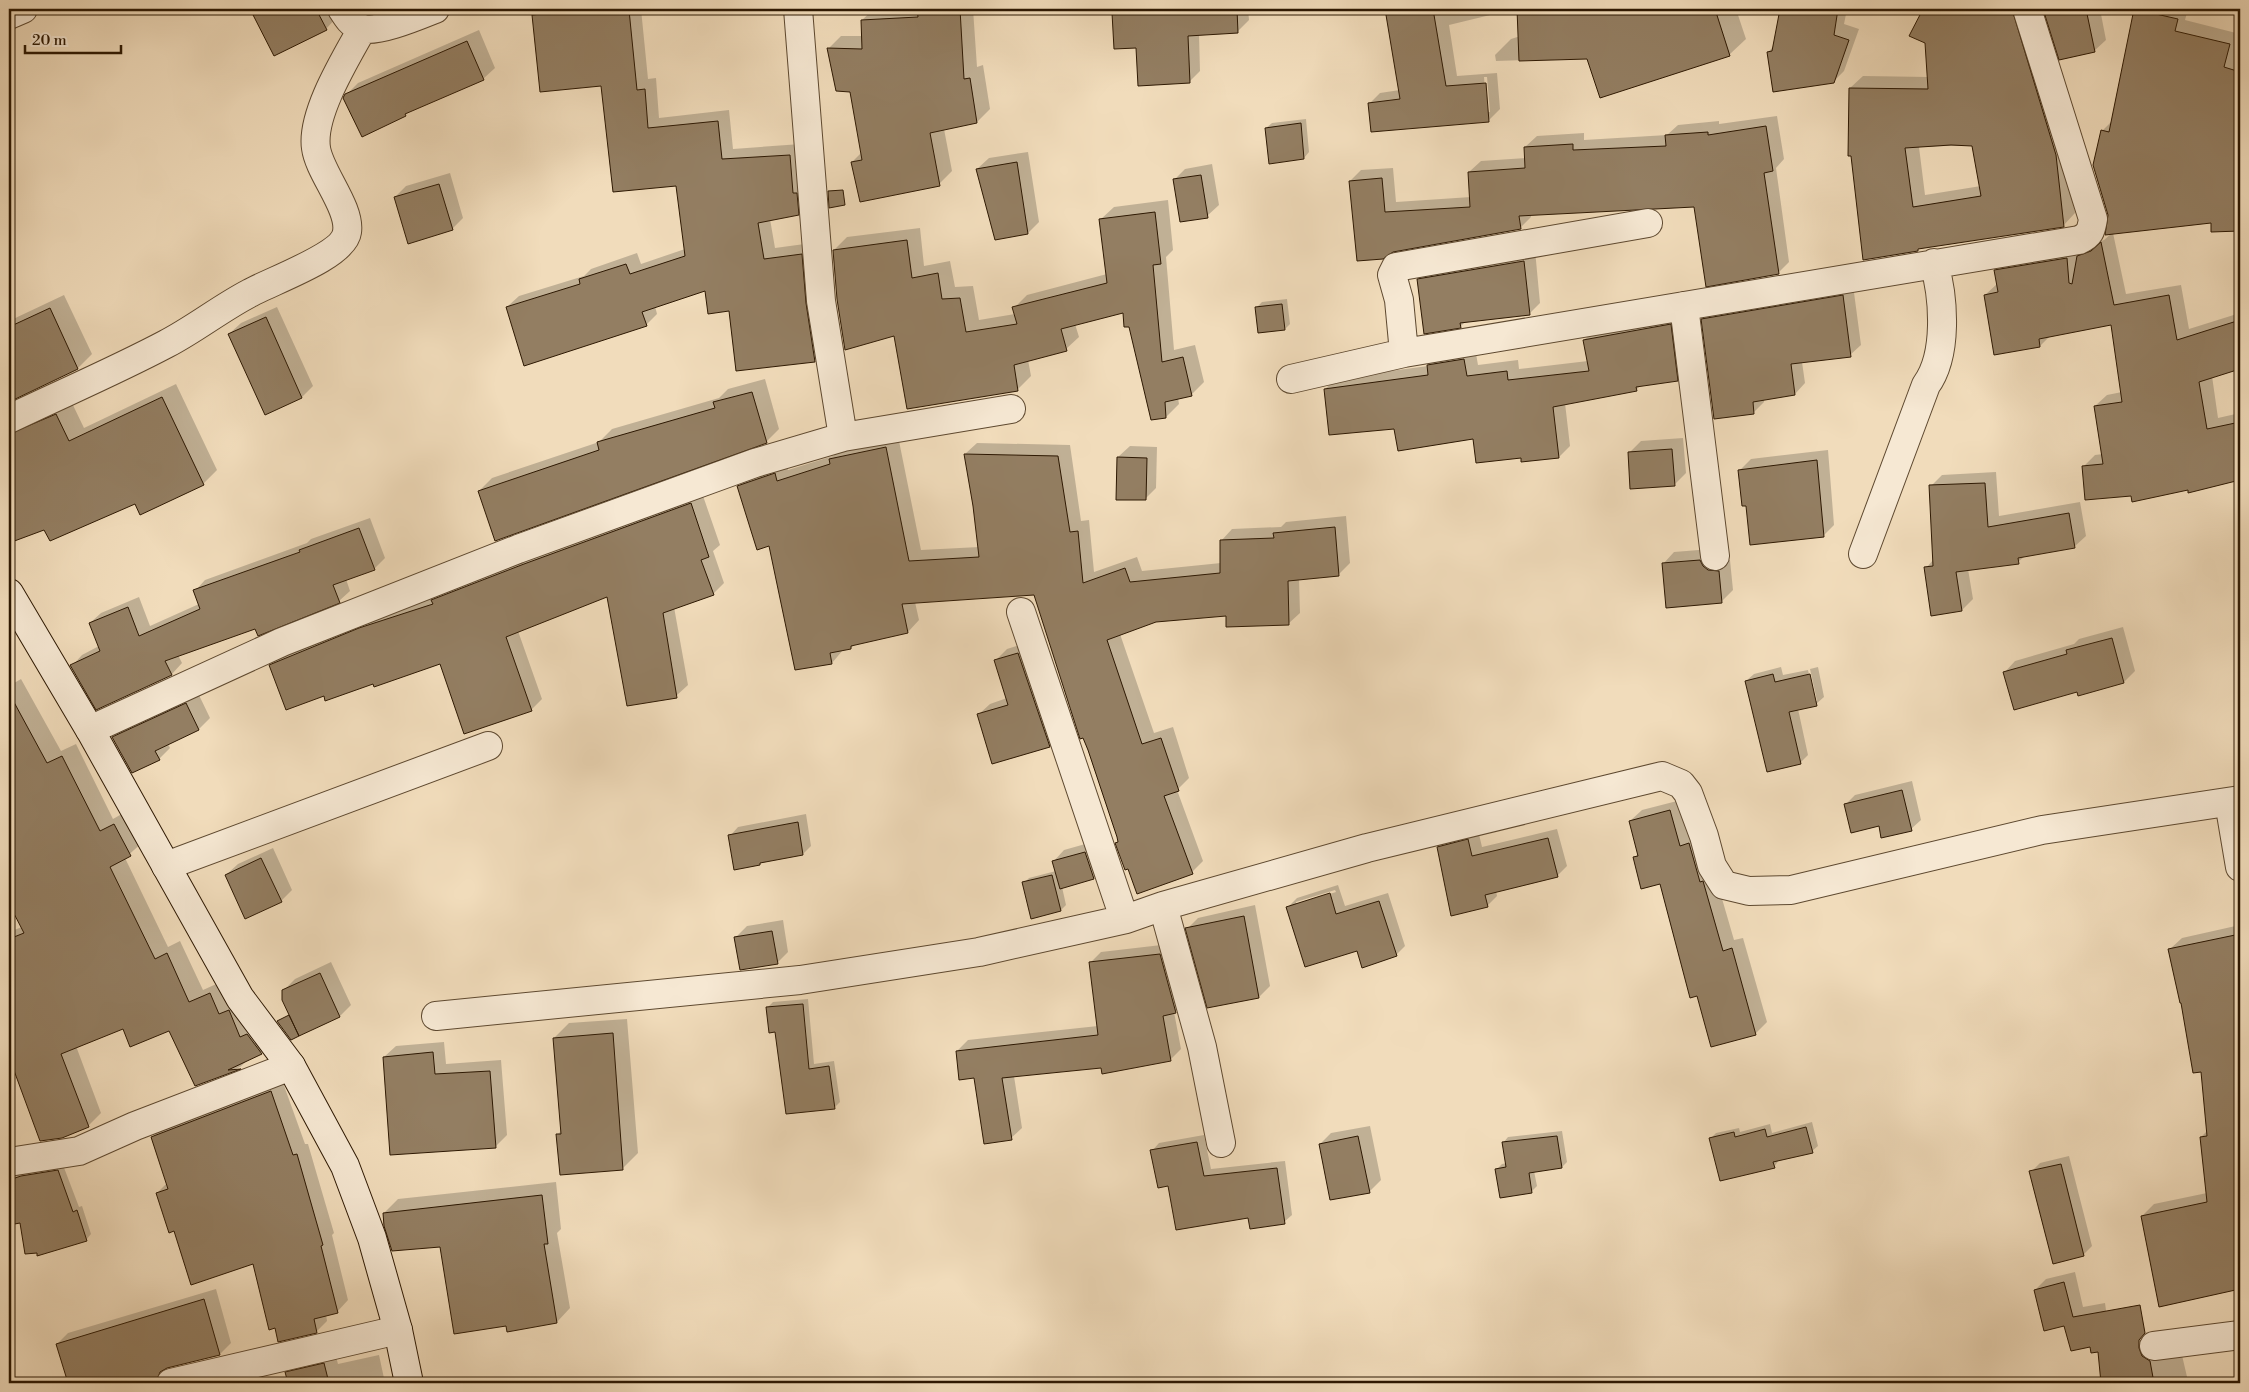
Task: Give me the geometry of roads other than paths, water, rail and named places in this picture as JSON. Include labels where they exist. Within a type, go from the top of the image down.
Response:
[{"type":"street","points":[[9,15],[23,9]]},
{"type":"street","points":[[342,9],[349,20],[362,29],[416,17],[435,9]]},
{"type":"street","points":[[798,9],[821,301],[844,437]]},
{"type":"street","points":[[1291,380],[1404,353],[2079,240],[2088,236],[2092,230],[2093,219],[2027,9]]},
{"type":"street","points":[[9,419],[168,344],[251,292],[310,266],[342,243],[347,233],[348,219],[316,148],[318,124],[325,100],[362,29]]},
{"type":"street","points":[[1404,353],[1399,300],[1392,275],[1396,266],[1648,223]]},
{"type":"street","points":[[1863,554],[1926,385],[1934,374],[1941,340],[1942,318],[1939,280],[1934,263]]},
{"type":"street","points":[[1684,306],[1715,556]]},
{"type":"street","points":[[90,730],[282,642],[518,549],[755,462],[844,437],[1011,408]]},
{"type":"street","points":[[9,593],[90,730],[240,998],[291,1066],[345,1166],[372,1238],[398,1330],[409,1383]]},
{"type":"street","points":[[1021,612],[1126,919]]},
{"type":"street","points":[[166,866],[488,746]]},
{"type":"street","points":[[436,1016],[800,980],[979,952],[1126,919],[1163,906],[1367,848],[1662,776],[1681,784],[1688,792],[1704,836],[1712,866],[1724,885],[1748,892],[1791,890],[2042,830],[2235,801],[2240,867]]},
{"type":"street","points":[[1163,906],[1202,1047],[1221,1143]]},
{"type":"street","points":[[9,1162],[79,1151],[135,1126],[291,1066]]},
{"type":"street","points":[[171,1383],[398,1330]]},
{"type":"street","points":[[2154,1346],[2240,1336]]}]
